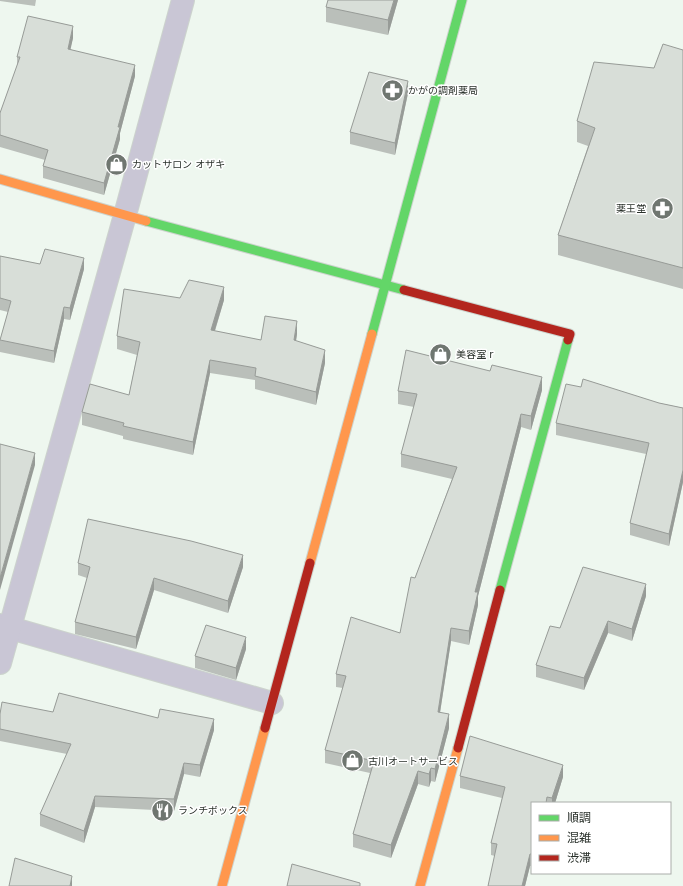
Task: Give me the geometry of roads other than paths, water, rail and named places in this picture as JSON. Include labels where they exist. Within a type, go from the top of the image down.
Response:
[{"type":"street","points":[[0,663],[5,626],[125,215],[183,0]]},
{"type":"street","points":[[222,886],[384,283],[462,0]]},
{"type":"street","points":[[0,179],[125,215],[384,283],[570,334],[420,886]]},
{"type":"street","points":[[5,626],[272,703]]},
{"type":"place","name":"かがの調剤薬局","points":[[393,90]]},
{"type":"place","name":"カットサロン オザキ","points":[[116,164]]},
{"type":"place","name":"薬王堂","points":[[662,208]]},
{"type":"place","name":"美容室 r","points":[[441,354]]},
{"type":"place","name":"古川オートサービス","points":[[352,761]]},
{"type":"place","name":"ランチボックス","points":[[163,810]]}]
